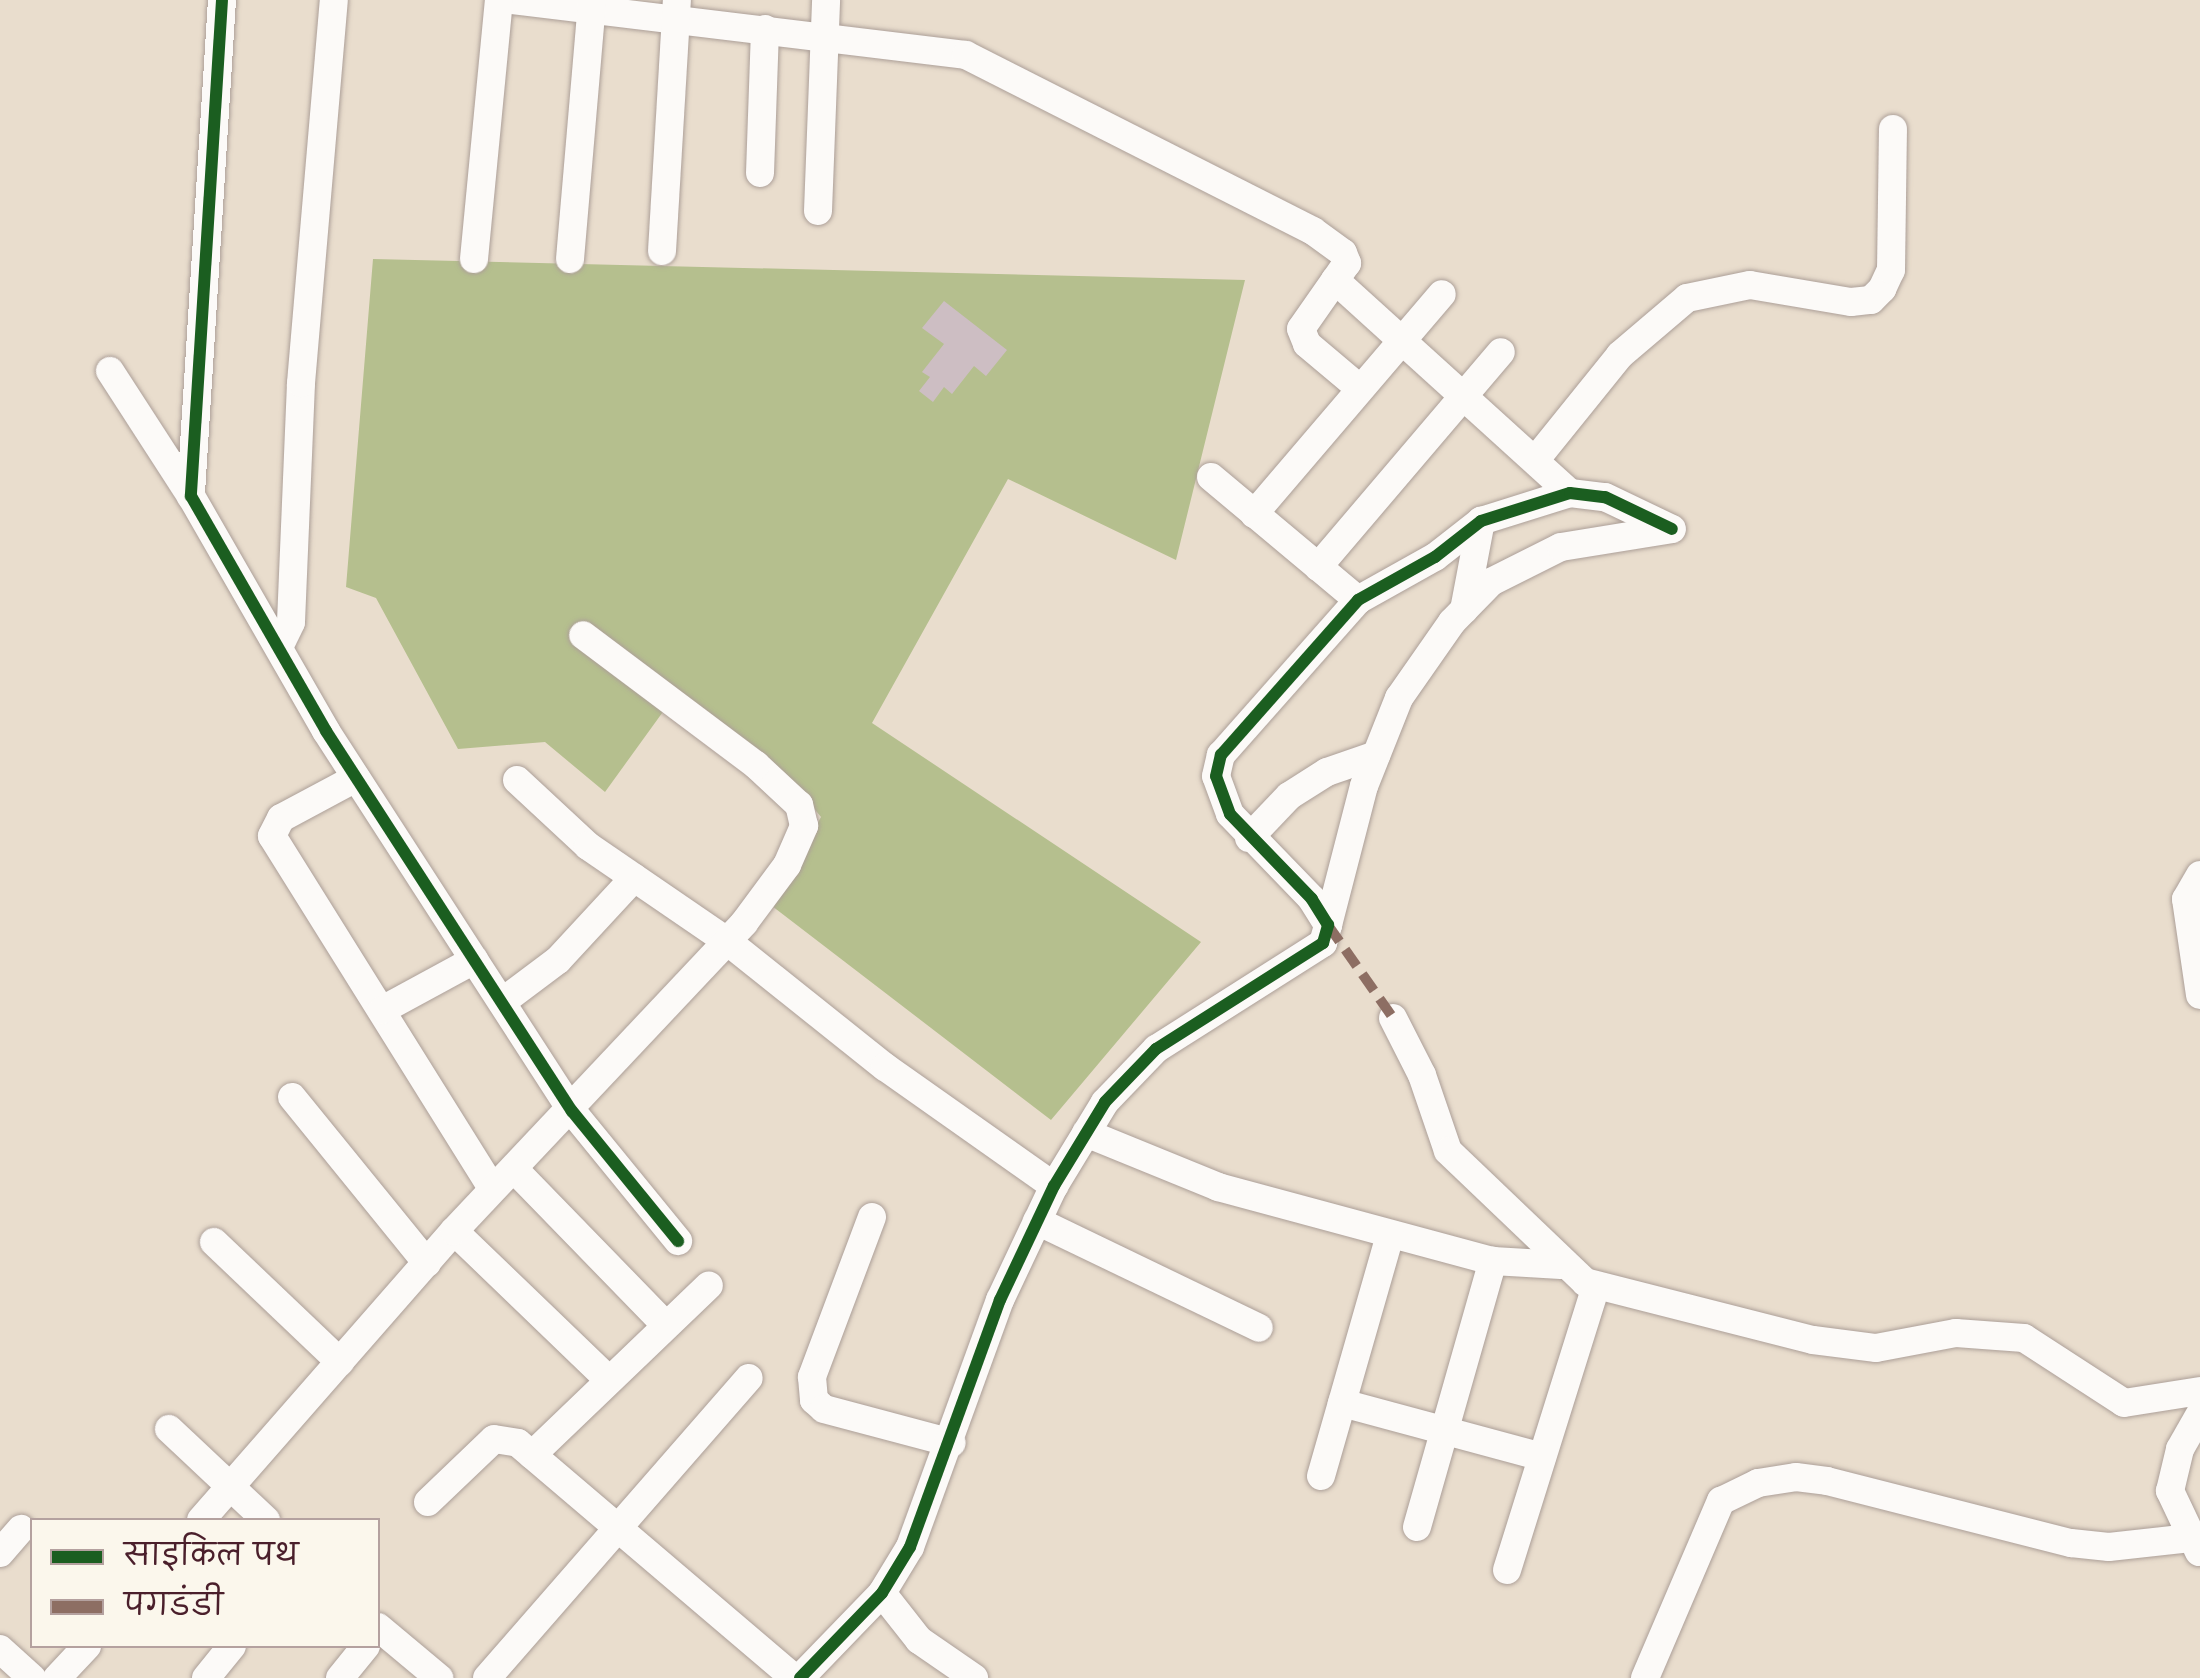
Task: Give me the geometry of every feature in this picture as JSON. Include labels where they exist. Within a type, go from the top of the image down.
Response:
[{"type":"street","points":[[191,496],[222,0]]},
{"type":"street","points":[[280,645],[291,622],[301,383],[334,0]]},
{"type":"street","points":[[474,259],[499,0]]},
{"type":"street","points":[[512,0],[676,10],[765,29],[966,56],[1313,231],[1344,253],[1348,263],[1301,330],[1307,344],[1358,387]]},
{"type":"street","points":[[818,211],[820,34],[826,0]]},
{"type":"street","points":[[570,259],[591,5]]},
{"type":"street","points":[[662,252],[676,10]]},
{"type":"street","points":[[760,174],[765,29]]},
{"type":"street","points":[[1537,458],[1620,355],[1687,298],[1714,288],[1750,285],[1870,300],[1890,270],[1893,129]]},
{"type":"street","points":[[1335,280],[1537,458],[1570,494]]},
{"type":"street","points":[[1254,514],[1400,337],[1442,294]]},
{"type":"street","points":[[1318,567],[1501,352]]},
{"type":"street","points":[[110,371],[191,496],[356,778],[474,960],[572,1110],[678,1241]]},
{"type":"street","points":[[1211,478],[1358,600]]},
{"type":"street","points":[[428,1502],[494,1439],[518,1443],[615,1531],[797,1678],[882,1593],[952,1443],[1000,1300],[1054,1186],[1105,1102],[1156,1049],[1324,943],[1376,755],[1422,658],[1490,582],[1561,547],[1672,530],[1605,497],[1570,494],[1481,521],[1435,557],[1358,600],[1221,755],[1216,776],[1222,798],[1250,838],[1312,899],[1328,926]]},
{"type":"street","points":[[1464,610],[1481,521]]},
{"type":"street","points":[[202,1518],[454,1231],[727,941],[787,865],[804,826],[799,806],[583,635]]},
{"type":"street","points":[[1250,838],[1289,796],[1327,772],[1376,755]]},
{"type":"street","points":[[356,778],[281,818],[272,836],[493,1189]]},
{"type":"street","points":[[517,780],[544,812],[727,941],[885,1067],[1054,1186]]},
{"type":"street","points":[[2200,875],[2186,899],[2200,995]]},
{"type":"street","points":[[502,1002],[558,960],[634,878]]},
{"type":"street","points":[[382,1010],[474,960]]},
{"type":"street","points":[[1393,1018],[1448,1152],[1561,1265],[1596,1286],[1813,1340],[1876,1348],[1956,1334],[2024,1338],[2124,1403],[2200,1391]]},
{"type":"street","points":[[292,1098],[427,1263]]},
{"type":"street","points":[[1086,1133],[1218,1188],[1493,1261],[1561,1265]]},
{"type":"street","points":[[514,1169],[664,1322]]},
{"type":"street","points":[[872,1217],[812,1377],[814,1400],[824,1409],[952,1443]]},
{"type":"street","points":[[1037,1221],[1259,1328]]},
{"type":"street","points":[[454,1231],[608,1379]]},
{"type":"street","points":[[1321,1476],[1390,1234]]},
{"type":"street","points":[[214,1242],[340,1362]]},
{"type":"street","points":[[1417,1527],[1493,1261]]},
{"type":"street","points":[[532,1456],[664,1322],[709,1285]]},
{"type":"street","points":[[1507,1570],[1596,1286]]},
{"type":"street","points":[[487,1678],[749,1378]]},
{"type":"street","points":[[1342,1402],[1542,1457]]},
{"type":"street","points":[[1645,1678],[1721,1502],[1758,1483],[1826,1481],[2071,1544],[2195,1546],[2171,1478],[2200,1414]]},
{"type":"street","points":[[169,1428],[264,1518]]},
{"type":"street","points":[[0,1552],[20,1529]]},
{"type":"street","points":[[882,1593],[918,1640],[974,1678]]},
{"type":"street","points":[[380,1637],[438,1678]]},
{"type":"street","points":[[58,1678],[85,1648]]},
{"type":"street","points":[[206,1678],[230,1648]]},
{"type":"street","points":[[340,1678],[363,1648]]},
{"type":"street","points":[[0,1650],[32,1678]]},
{"type":"green space","points":[[373,259],[1245,280],[1176,560],[1008,479],[872,723],[1201,942],[1051,1120],[772,906],[821,817],[799,790],[665,709],[605,792],[545,742],[458,749],[376,598],[346,587]]},
{"type":"building","points":[[944,301],[1007,350],[986,376],[974,366],[952,394],[944,387],[933,402],[919,391],[930,377],[922,372],[944,344],[922,328]]},
{"type":"marked path","points":[[1328,925],[1393,1018]]},
{"type":"cycle path","points":[[222,0],[191,496],[326,731],[572,1111],[678,1241]]},
{"type":"cycle path","points":[[800,1678],[882,1593],[910,1547],[1000,1300],[1054,1186],[1105,1102],[1156,1049],[1323,943],[1328,925],[1312,899],[1230,814],[1216,776],[1221,755],[1358,600],[1435,557],[1481,521],[1570,493],[1605,497],[1672,529]]}]
